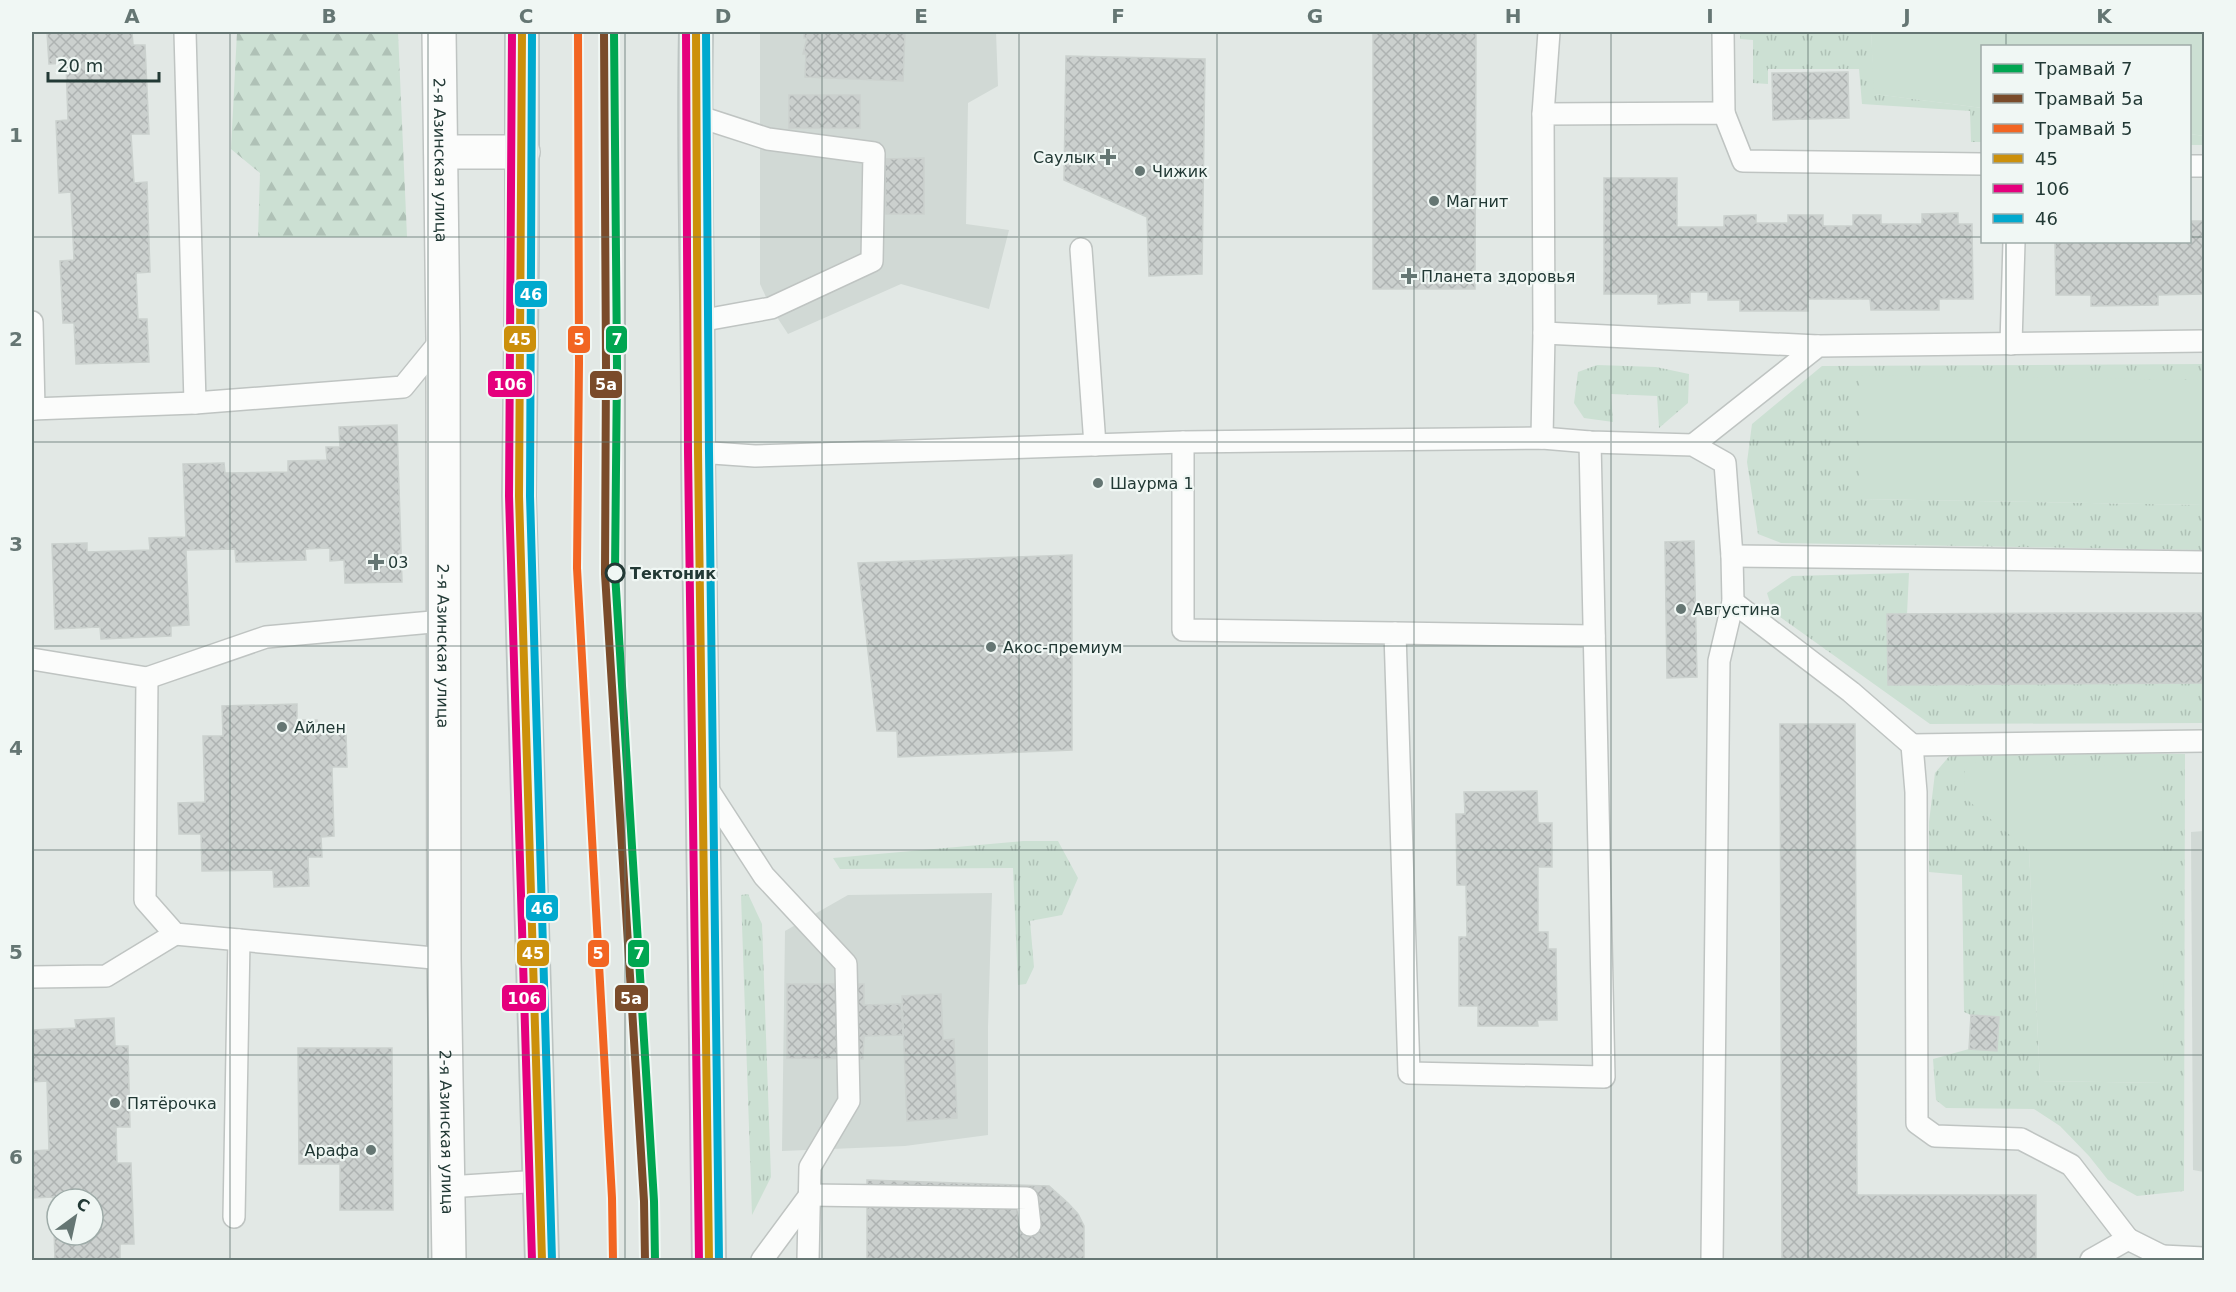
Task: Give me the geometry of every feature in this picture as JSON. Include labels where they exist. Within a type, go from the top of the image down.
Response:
[{"type":"main road","points":[[522,32],[519,496],[542,1260]]},
{"type":"main road","points":[[696,32],[694,115],[699,321],[698,452],[709,1260]]},
{"type":"street","name":"2-я Азинская улица","points":[[439,32],[443,338],[444,959],[449,1260]]},
{"type":"street","points":[[441,152],[523,152]]},
{"type":"lane","points":[[185,32],[195,403]]},
{"type":"lane","points":[[1542,438],[1543,114],[1549,32]]},
{"type":"lane","points":[[1723,32],[1724,113],[1743,161],[1981,164]]},
{"type":"lane","points":[[1543,114],[1724,113]]},
{"type":"lane","points":[[694,115],[768,139],[874,153],[872,261],[771,308],[699,321]]},
{"type":"lane","points":[[2012,344],[2014,243]]},
{"type":"lane","points":[[1081,249],[1095,445]]},
{"type":"lane","points":[[32,322],[33,409],[195,403],[403,387],[443,338]]},
{"type":"lane","points":[[1544,333],[1818,346],[2205,341]]},
{"type":"lane","points":[[1693,445],[1818,346]]},
{"type":"lane","points":[[698,452],[755,456],[1183,442],[1542,438],[1693,445],[1725,463],[1733,602],[1719,661],[1712,1260]]},
{"type":"lane","points":[[1183,442],[1183,630],[1594,636]]},
{"type":"lane","points":[[1395,633],[1409,1073],[1604,1077],[1590,442]]},
{"type":"lane","points":[[1732,556],[2205,562]]},
{"type":"lane","points":[[1733,602],[1851,692],[1912,746],[2205,741]]},
{"type":"lane","points":[[32,659],[147,678],[266,638],[443,621]]},
{"type":"lane","points":[[147,678],[145,900],[175,934]]},
{"type":"lane","points":[[1912,746],[1916,792],[1917,1123],[1935,1136],[2021,1139],[2071,1165],[2128,1239],[2163,1258],[2205,1258]]},
{"type":"lane","points":[[703,782],[764,876],[846,964],[849,1101],[810,1167],[808,1260]]},
{"type":"lane","points":[[32,977],[106,976],[175,934],[444,959]]},
{"type":"lane","points":[[234,1217],[239,940]]},
{"type":"lane","points":[[448,1187],[541,1181]]},
{"type":"lane","points":[[810,1195],[1028,1198],[1030,1225]]},
{"type":"lane","points":[[762,1260],[810,1195]]},
{"type":"lane","points":[[2091,1260],[2128,1239]]},
{"type":"shaded area","points":[[760,32],[996,32],[998,86],[968,103],[966,224],[1009,230],[989,309],[901,284],[788,334],[771,308],[760,284]]},
{"type":"shaded area","points":[[2204,831],[2204,1172],[2193,1170],[2191,832]]},
{"type":"shaded area","points":[[992,893],[988,1135],[905,1146],[782,1151],[785,931],[848,895]]},
{"type":"green space","points":[[237,32],[398,32],[407,237],[258,237],[260,173],[231,149]]},
{"type":"green space","points":[[1740,32],[1871,32],[1875,94],[1981,108],[1981,142],[1971,142],[1970,111],[1862,104],[1859,69],[1768,69],[1768,84],[1753,83],[1753,40],[1740,39]]},
{"type":"green space","points":[[1871,32],[2204,32],[2204,136],[2191,134],[2191,45],[1981,45],[1981,108],[1874,94]]},
{"type":"green space","points":[[2191,134],[2204,136],[2204,145],[2191,145]]},
{"type":"green space","points":[[2204,364],[2204,380],[1859,499],[2204,505],[2204,550],[1781,543],[1758,534],[1747,462],[1752,424],[1822,366]]},
{"type":"green space","points":[[1597,365],[1656,367],[1689,374],[1688,403],[1659,428],[1657,396],[1611,394],[1613,422],[1584,418],[1574,403],[1578,372]]},
{"type":"green space","points":[[1860,375],[2204,380],[2204,505],[1859,499]]},
{"type":"green space","points":[[1909,573],[1907,614],[1888,614],[1888,685],[2204,683],[2204,723],[1930,724],[1773,612],[1767,593],[1792,576]]},
{"type":"green space","points":[[1951,754],[2185,754],[2184,1191],[2137,1196],[2108,1180],[2060,1126],[2034,1109],[1946,1108],[1936,1100],[1933,1059],[1969,1049],[1997,1051],[1999,1017],[1971,1015],[1964,1012],[1962,875],[1929,872],[1929,822],[1935,773]],"holes":[[[2029,850],[2164,1083],[2040,1081]]]},
{"type":"green space","points":[[1965,762],[2161,767],[2164,1083],[2040,1081],[2029,851],[1964,797]]},
{"type":"green space","points":[[1023,841],[1058,841],[1078,878],[1062,915],[1030,921],[1034,967],[1026,984],[1018,985],[1013,868],[840,869],[833,858]]},
{"type":"green space","points":[[748,894],[762,924],[771,1177],[752,1215],[741,895]]},
{"type":"building","points":[[47,32],[132,32],[133,45],[145,45],[149,134],[131,134],[134,183],[147,182],[150,272],[136,273],[138,319],[147,319],[149,362],[76,364],[74,323],[63,323],[60,261],[74,260],[71,192],[59,193],[56,121],[68,120],[66,63],[49,64]]},
{"type":"building","points":[[804,32],[905,32],[903,81],[805,77],[806,54],[803,54],[807,38],[804,38]]},
{"type":"building","points":[[1373,32],[1476,32],[1475,289],[1373,289]]},
{"type":"building","points":[[1066,56],[1205,59],[1202,274],[1149,276],[1147,217],[1064,180]]},
{"type":"building","points":[[1848,72],[1849,118],[1773,120],[1772,73]]},
{"type":"building","points":[[789,95],[860,95],[860,128],[789,128]]},
{"type":"building","points":[[924,158],[924,214],[886,214],[885,159]]},
{"type":"building","points":[[1604,178],[1677,178],[1677,227],[1724,227],[1724,216],[1756,215],[1756,223],[1788,223],[1788,215],[1823,215],[1823,226],[1853,226],[1853,215],[1881,215],[1881,224],[1922,224],[1922,214],[1958,213],[1958,224],[1972,224],[1973,299],[1939,299],[1939,310],[1871,310],[1870,299],[1808,299],[1808,311],[1740,311],[1740,300],[1708,300],[1708,292],[1690,292],[1690,303],[1658,304],[1658,294],[1604,294]]},
{"type":"building","points":[[2191,221],[2204,221],[2204,294],[2158,295],[2158,305],[2091,306],[2091,295],[2056,295],[2055,243],[2191,243]]},
{"type":"building","points":[[397,425],[402,582],[345,583],[344,560],[330,561],[330,548],[305,549],[306,560],[236,562],[235,549],[186,550],[189,625],[171,626],[171,636],[101,639],[100,627],[55,629],[52,544],[87,543],[87,552],[150,550],[149,538],[186,537],[183,464],[224,463],[225,473],[288,472],[288,461],[327,460],[326,447],[340,447],[339,427]]},
{"type":"building","name":"Августина","points":[[1694,541],[1697,677],[1667,678],[1665,542]]},
{"type":"building","points":[[1072,555],[1072,750],[898,757],[897,731],[877,731],[858,563]]},
{"type":"building","points":[[2204,613],[2204,683],[1888,685],[1887,614]]},
{"type":"building","points":[[297,704],[297,720],[317,720],[318,733],[346,733],[347,767],[332,767],[334,836],[321,837],[322,857],[308,857],[309,886],[274,887],[273,870],[202,871],[201,834],[179,834],[178,803],[205,802],[203,736],[223,736],[222,706]]},
{"type":"building","points":[[1780,724],[1855,724],[1857,1195],[2036,1195],[2036,1260],[1782,1260]]},
{"type":"building","points":[[1537,791],[1538,823],[1552,823],[1552,867],[1538,867],[1538,932],[1548,932],[1548,949],[1556,949],[1557,1020],[1537,1020],[1538,1026],[1478,1026],[1478,1006],[1459,1006],[1459,937],[1467,937],[1466,885],[1457,885],[1456,814],[1465,814],[1464,792]]},
{"type":"building","points":[[787,984],[864,984],[864,1005],[901,1004],[903,1035],[864,1036],[863,1059],[787,1058]]},
{"type":"building","points":[[941,994],[943,1040],[954,1039],[957,1118],[907,1121],[902,996]]},
{"type":"building","points":[[1971,1015],[1999,1017],[1997,1051],[1969,1049]]},
{"type":"building","points":[[114,1018],[115,1046],[128,1046],[130,1127],[116,1127],[117,1163],[131,1163],[134,1244],[120,1244],[120,1260],[55,1260],[55,1247],[105,1247],[105,1187],[45,1187],[45,1197],[32,1198],[32,1151],[49,1150],[47,1081],[32,1082],[32,1030],[76,1028],[75,1020]]},
{"type":"building","points":[[298,1048],[392,1048],[393,1210],[340,1210],[340,1164],[299,1164]]},
{"type":"building","points":[[867,1180],[1049,1186],[1078,1214],[1084,1226],[1084,1260],[867,1260]]},
{"type":"tram line","name":"5","points":[[578,32],[577,568],[612,1198],[613,1260]]},
{"type":"tram line","name":"5а","points":[[604,32],[605,574],[644,1201],[645,1260]]},
{"type":"tram line","name":"7","points":[[614,32],[617,366],[615,573],[654,1201],[655,1260]]},
{"type":"transit line","name":"106","points":[[512,32],[509,496],[532,1260]]},
{"type":"transit line","name":"45","points":[[522,32],[519,496],[542,1260]]},
{"type":"transit line","name":"46","points":[[532,32],[530,496],[552,1260]]},
{"type":"transit line","name":"106","points":[[686,32],[688,452],[699,1260]]},
{"type":"transit line","name":"45","points":[[696,32],[698,452],[709,1260]]},
{"type":"transit line","name":"46","points":[[706,32],[719,1260]]},
{"type":"place","name":"Саулык","points":[[1108,157]]},
{"type":"place","name":"Чижик","points":[[1140,171]]},
{"type":"place","name":"Магнит","points":[[1434,201]]},
{"type":"place","name":"Планета здоровья","points":[[1409,276]]},
{"type":"place","name":"Шаурма 1","points":[[1098,483]]},
{"type":"place","name":"03","points":[[376,562]]},
{"type":"place","name":"Тектоник","points":[[615,573]]},
{"type":"place","name":"Августина","points":[[1681,609]]},
{"type":"place","name":"Акос-премиум","points":[[991,647]]},
{"type":"place","name":"Айлен","points":[[282,727]]},
{"type":"place","name":"Пятёрочка","points":[[115,1103]]},
{"type":"place","name":"Арафа","points":[[371,1150]]}]
